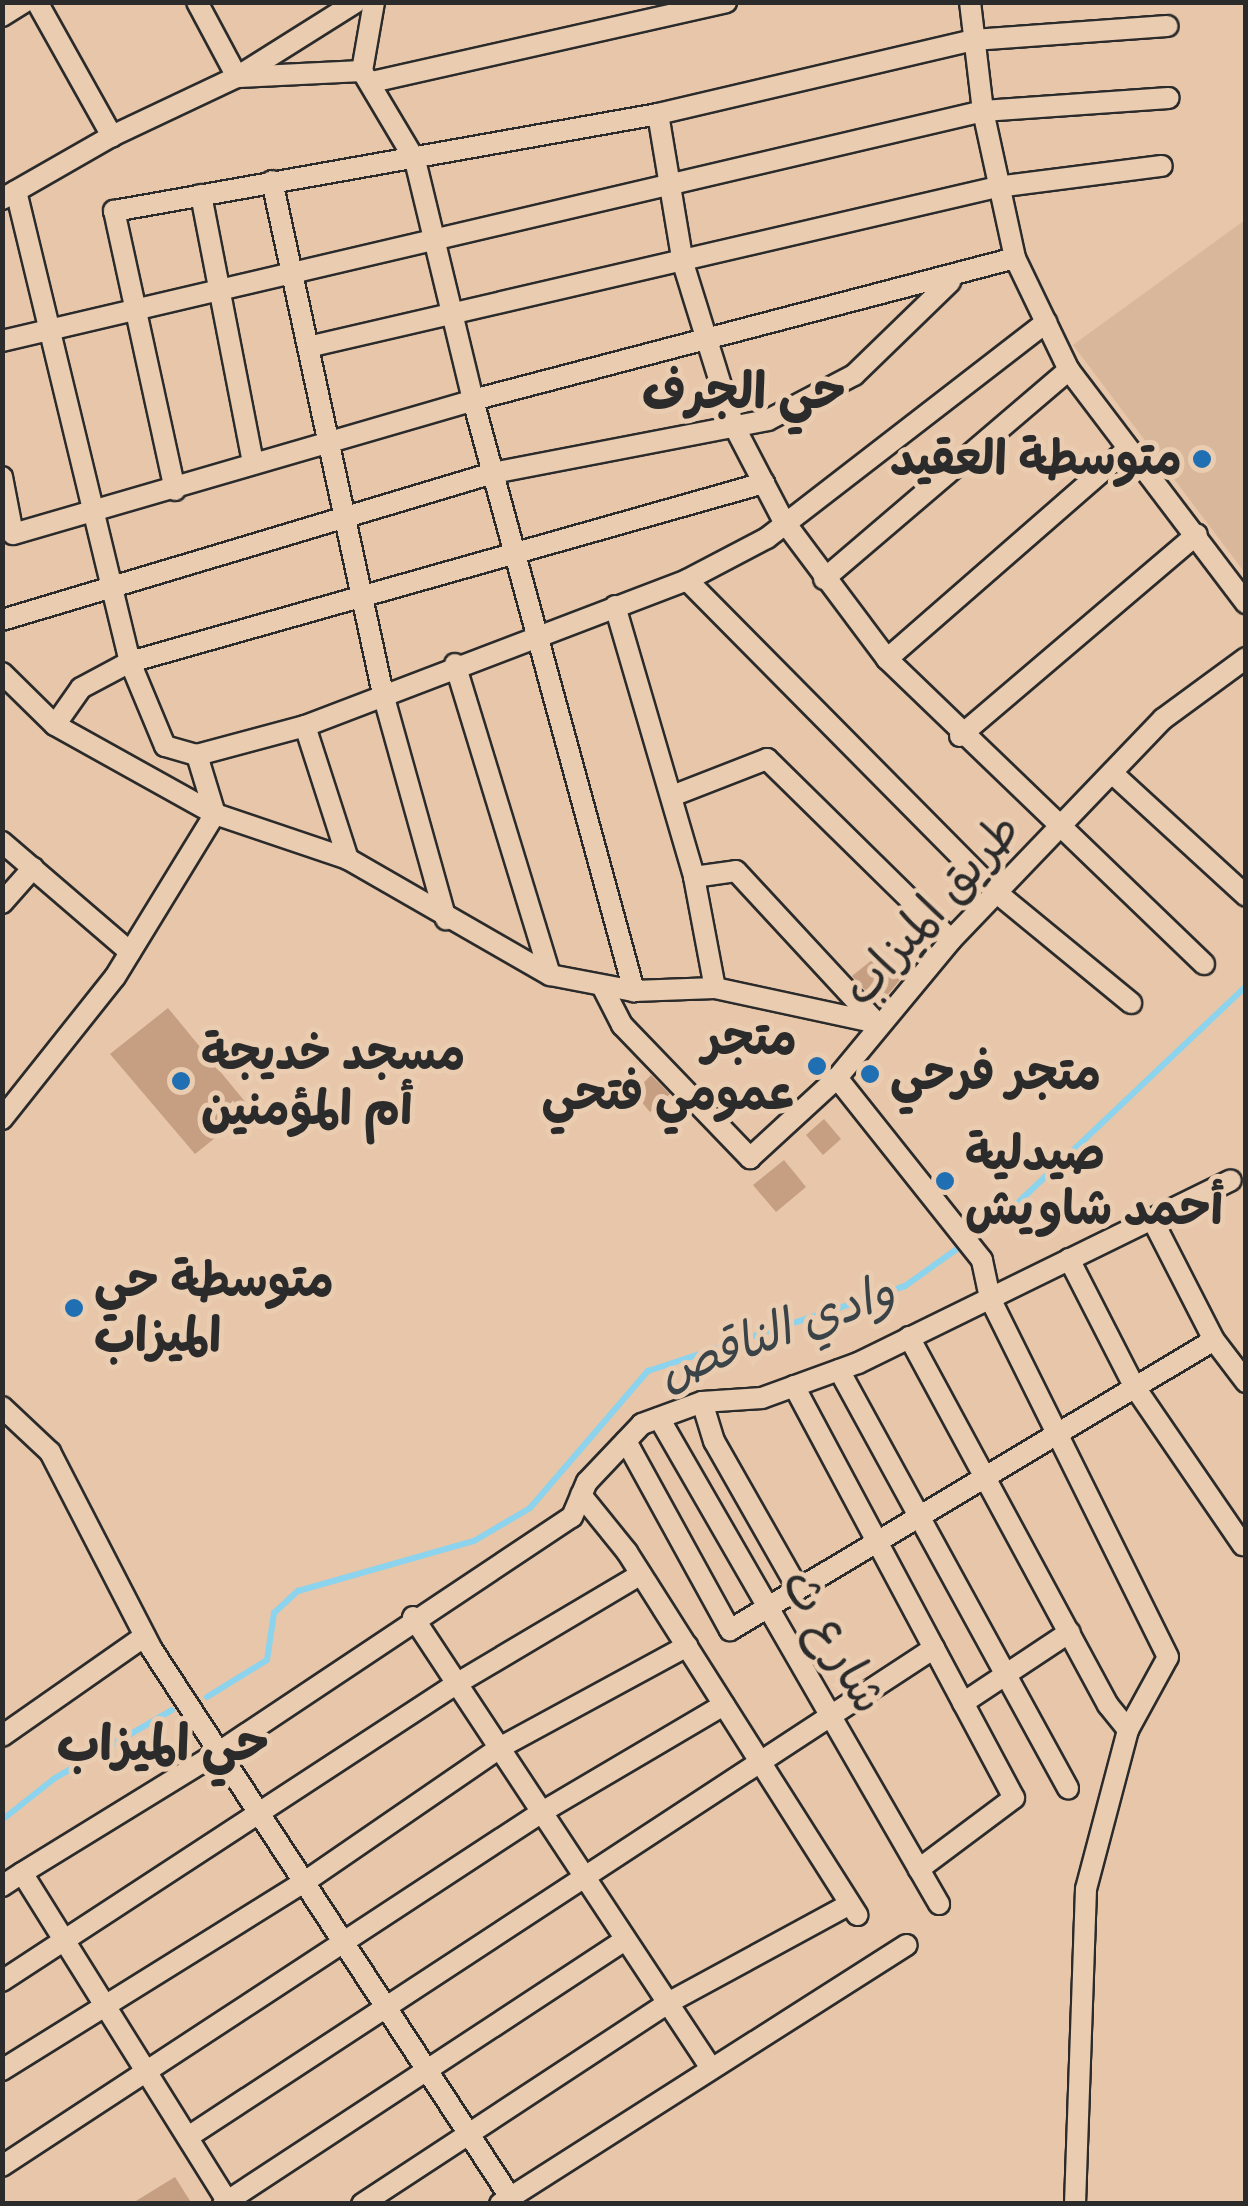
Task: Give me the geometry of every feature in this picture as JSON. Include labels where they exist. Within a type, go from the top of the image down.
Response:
[{"type":"street","points":[[2,16],[24,2]]},
{"type":"street","points":[[37,2],[112,136]]},
{"type":"street","points":[[197,2],[237,78]]},
{"type":"street","points":[[356,2],[237,78],[112,136],[9,195],[50,330],[90,513],[130,662],[165,746],[197,755],[305,726],[455,664],[687,580],[767,538],[782,520],[1046,322]]},
{"type":"street","points":[[374,2],[366,76],[415,160],[432,244],[473,400],[634,991]]},
{"type":"street","points":[[660,2],[689,10]]},
{"type":"street","points":[[237,78],[366,76],[726,2]]},
{"type":"street","points":[[970,2],[983,111],[1015,258],[1069,370],[1246,603]]},
{"type":"street","points":[[174,490],[138,308],[114,211],[658,114],[973,40],[1167,26]]},
{"type":"street","points":[[2,341],[432,244],[983,111],[1169,98]]},
{"type":"street","points":[[658,114],[683,263],[733,424],[782,520],[886,659],[960,736],[1204,964]]},
{"type":"street","points":[[308,348],[997,187],[1162,166]]},
{"type":"street","points":[[272,181],[383,694],[446,918]]},
{"type":"street","points":[[201,194],[253,463]]},
{"type":"street","points":[[2,477],[12,534],[473,400],[708,337],[953,280],[1015,258]]},
{"type":"street","points":[[2,620],[493,474],[768,420],[854,375],[953,280]]},
{"type":"street","points":[[824,579],[1069,370]]},
{"type":"street","points":[[886,659],[1128,449]]},
{"type":"street","points":[[55,724],[82,688],[130,662],[764,484]]},
{"type":"street","points":[[960,736],[1197,534]]},
{"type":"street","points":[[687,580],[996,892],[1131,1003]]},
{"type":"street","points":[[615,606],[694,878],[714,988]]},
{"type":"street","name":"طريق الميزاب","points":[[1128,1730],[1168,1656],[990,1298],[982,1260],[837,1078],[877,1023],[950,940],[1163,719],[1246,658]]},
{"type":"street","points":[[455,664],[550,975]]},
{"type":"street","points":[[2,674],[55,724],[215,814],[348,859],[550,975],[634,991],[714,988],[877,1023]]},
{"type":"street","points":[[305,726],[348,859]]},
{"type":"street","points":[[2,1119],[130,952],[215,814],[197,755]]},
{"type":"street","points":[[672,796],[767,759],[950,940]]},
{"type":"street","points":[[1112,773],[1246,896]]},
{"type":"street","points":[[2,842],[130,952]]},
{"type":"street","points":[[2,903],[33,868]]},
{"type":"street","points":[[694,878],[736,872],[877,1023]]},
{"type":"street","points":[[603,988],[622,1026],[750,1158],[837,1078]]},
{"type":"street","points":[[2,1886],[222,1750],[413,1617],[572,1517],[582,1495],[626,1441],[659,1418],[702,1402],[762,1398],[839,1370],[1231,1180]]},
{"type":"street","points":[[1152,1218],[1214,1340],[1246,1382]]},
{"type":"street","points":[[1069,1259],[1134,1386],[1243,1545]]},
{"type":"street","points":[[910,1337],[1070,1632],[1128,1730],[1086,1889],[1075,2204]]},
{"type":"street","points":[[626,1441],[730,1630],[1057,1429],[1214,1340]]},
{"type":"street","points":[[839,1370],[1068,1789]]},
{"type":"street","points":[[794,1386],[1014,1798],[919,1869]]},
{"type":"street","points":[[702,1402],[714,1441],[798,1590]]},
{"type":"street","points":[[2,1407],[50,1452],[145,1636],[469,2131],[505,2200],[906,1946]]},
{"type":"street","name":"شارع ث","points":[[659,1418],[940,1904]]},
{"type":"street","points":[[362,2204],[666,2004],[853,1910],[641,1574],[582,1495]]},
{"type":"street","points":[[2,1981],[456,1684],[641,1574]]},
{"type":"street","points":[[413,1617],[711,2068]]},
{"type":"street","points":[[964,1703],[1070,1632]]},
{"type":"street","points":[[2,1736],[145,1636]]},
{"type":"street","points":[[2,2070],[103,2002],[306,1881],[501,1747],[686,1646]]},
{"type":"street","points":[[188,2138],[829,1712],[934,1648]]},
{"type":"street","points":[[2,2166],[542,1812],[724,1705]]},
{"type":"street","points":[[22,1873],[226,2203],[624,1940]]},
{"type":"shaded area","name":"متوسطة العقيد","points":[[1245,220],[1245,573],[1073,345]]},
{"type":"building","points":[[877,956],[900,980],[879,1005],[852,976]]},
{"type":"building","name":"مسجد خديجة أم المؤمنين","points":[[168,1008],[251,1109],[195,1154],[110,1054]]},
{"type":"building","points":[[651,1075],[670,1094],[650,1112],[634,1093]]},
{"type":"building","points":[[824,1119],[841,1139],[823,1155],[806,1135]]},
{"type":"building","points":[[784,1160],[806,1187],[776,1212],[753,1185]]},
{"type":"building","points":[[175,2177],[192,2204],[131,2204]]},
{"type":"waterway","name":"وادي الناقص","points":[[207,1697],[267,1660],[274,1613],[298,1591],[474,1541],[530,1508],[648,1371],[905,1286],[1006,1214],[1246,986]]},
{"type":"waterway","points":[[2,1820],[55,1778],[172,1710]]},
{"type":"place","name":"متوسطة العقيد","points":[[1202,459]]},
{"type":"place","name":"متجر عمومي فتحي","points":[[817,1066]]},
{"type":"place","name":"متجر فرحي","points":[[870,1074]]},
{"type":"place","name":"مسجد خديجة أم المؤمنين","points":[[181,1081]]},
{"type":"place","name":"صيدلية أحمد شاويش","points":[[945,1181]]},
{"type":"place","name":"متوسطة حي الميزاب","points":[[74,1308]]},
{"type":"district","name":"حي الجرف","points":[[744,392]]},
{"type":"district","name":"حي الميزاب","points":[[163,1744]]}]
